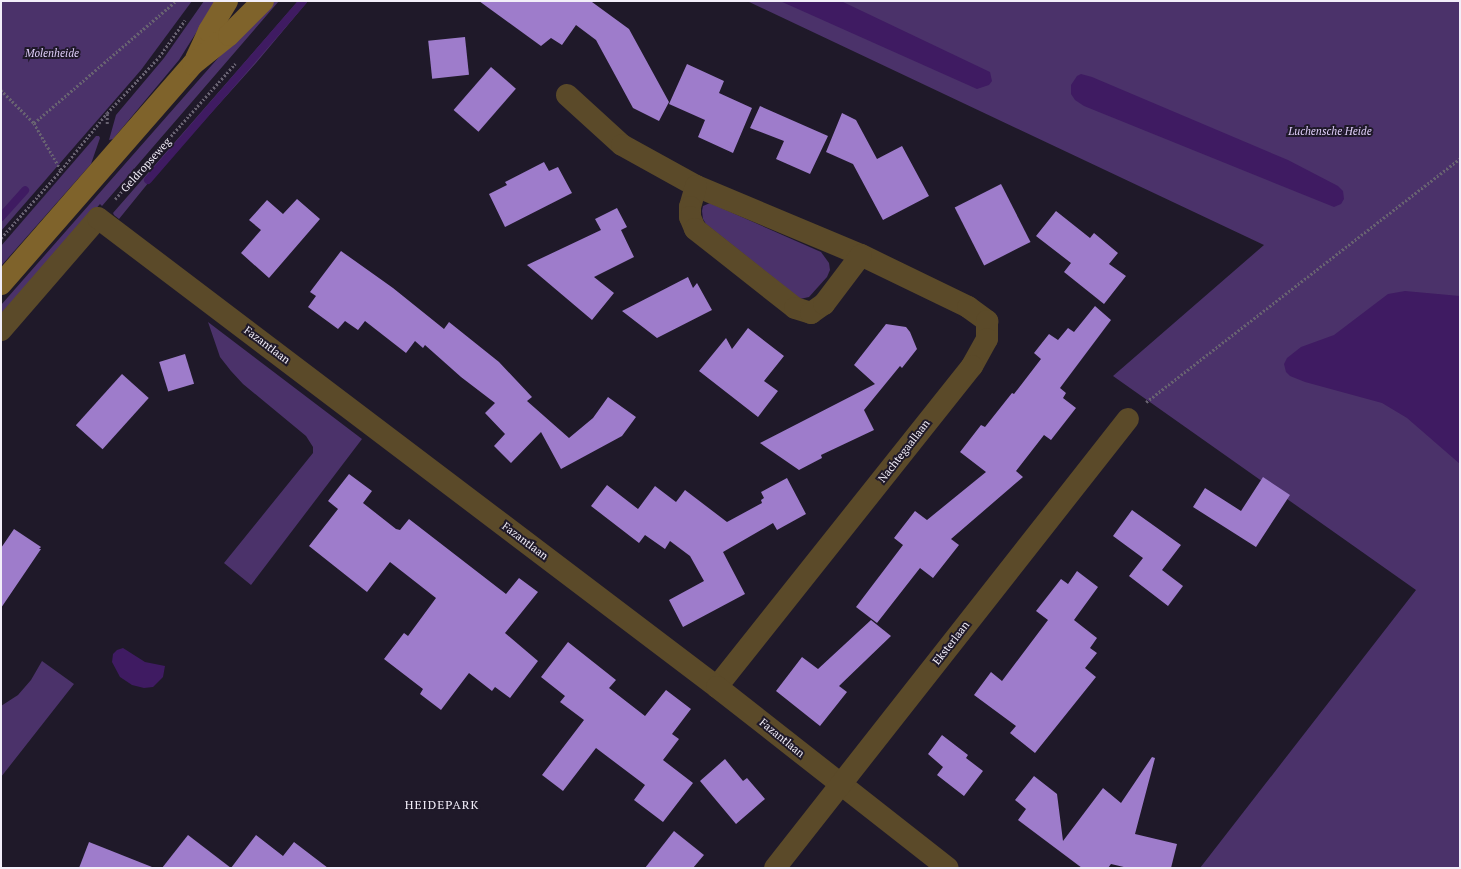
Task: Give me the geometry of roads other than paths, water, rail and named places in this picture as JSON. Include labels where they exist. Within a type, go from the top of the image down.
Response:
[{"type":"main road","points":[[193,64],[209,31],[227,1]]},
{"type":"main road","points":[[1,284],[193,64],[229,35],[263,1]]},
{"type":"street","name":"Nachtegaallaan","points":[[567,95],[622,145],[696,186],[861,255],[968,307],[987,320],[987,339],[967,372],[717,687]]},
{"type":"street","points":[[696,186],[690,207],[690,217],[695,228],[795,308],[810,312],[824,304],[861,255]]},
{"type":"street","name":"Fazantlaan","points":[[1,330],[98,218],[717,687],[948,868]]},
{"type":"street","name":"Eksterlaan","points":[[774,868],[1128,418]]},
{"type":"waterway","points":[[148,180],[303,1]]},
{"type":"waterway","points":[[1,217],[25,190]]},
{"type":"district","name":"HEIDEPARK","points":[[442,805]]},
{"type":"park label","name":"Molenheide","points":[[52,53]]},
{"type":"park label","name":"Luchensche Heide","points":[[1330,131]]}]
